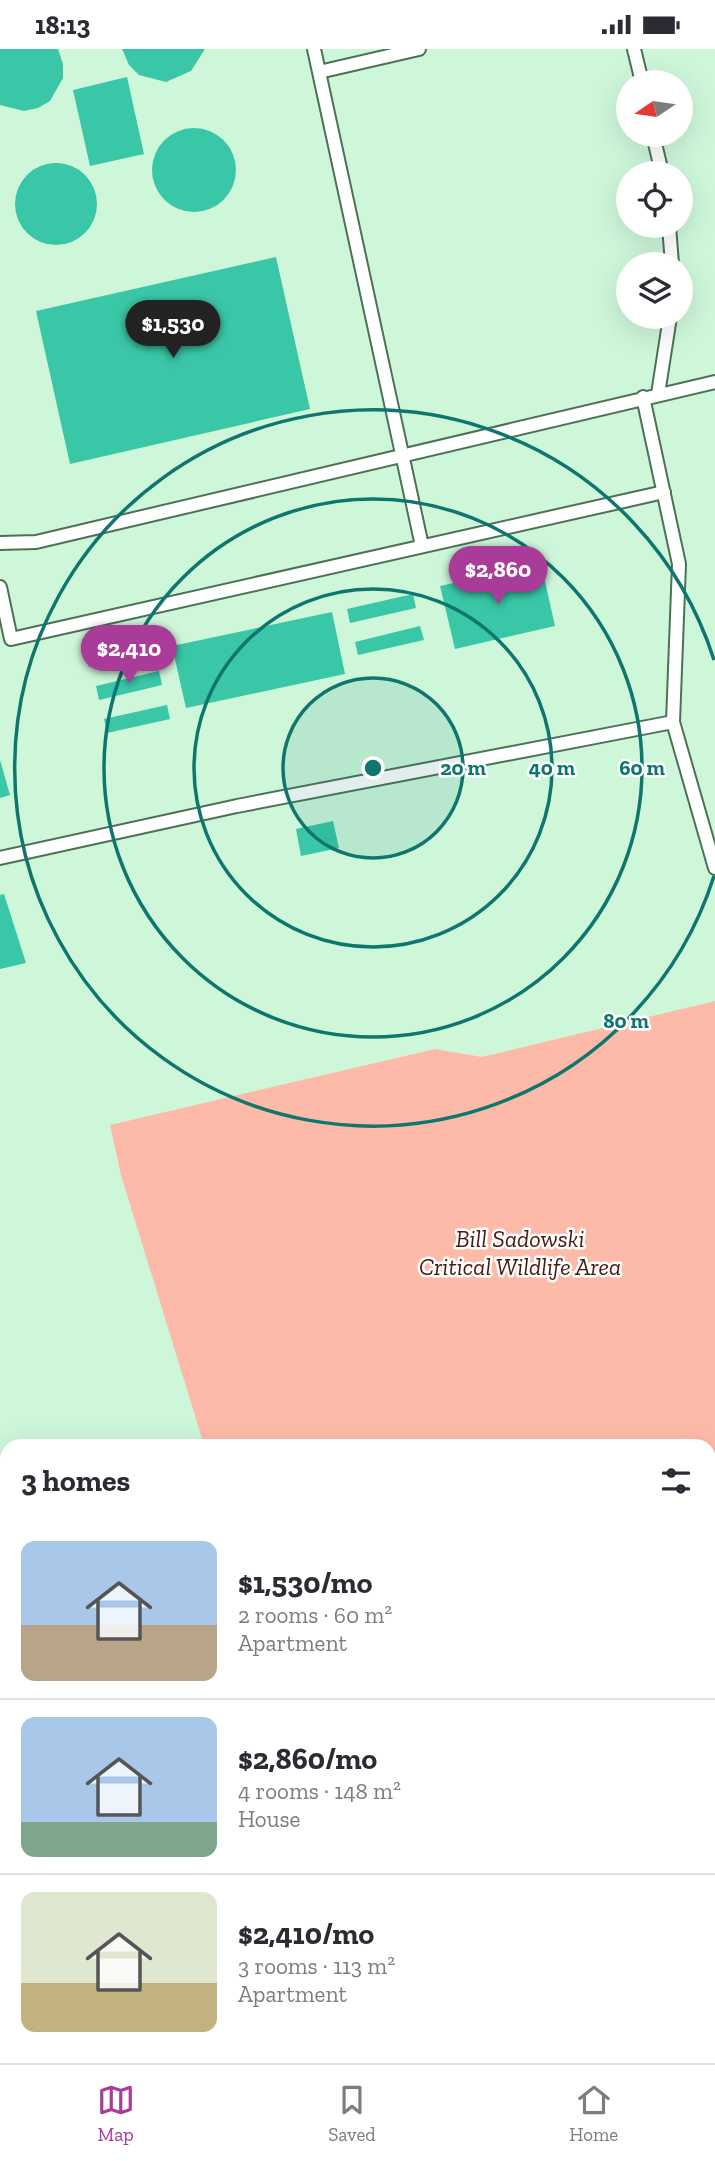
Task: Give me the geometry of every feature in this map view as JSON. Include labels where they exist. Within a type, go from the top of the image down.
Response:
[{"type":"lane","points":[[314,49],[422,546]]},
{"type":"lane","points":[[319,72],[419,49]]},
{"type":"lane","points":[[634,49],[639,70]]},
{"type":"lane","points":[[657,394],[668,329]]},
{"type":"lane","points":[[0,543],[36,542],[715,382]]},
{"type":"lane","points":[[643,397],[679,564],[673,722],[715,868]]},
{"type":"lane","points":[[0,587],[11,639],[664,492]]},
{"type":"lane","points":[[0,858],[237,806],[673,722]]},
{"type":"green space","name":"Bill Sadowski Critical Wildlife Area","points":[[715,1001],[715,1439],[202,1439],[121,1175],[110,1125],[435,1049],[482,1057]]},
{"type":"building","points":[[0,49],[58,49],[63,64],[63,78],[50,101],[38,108],[24,111],[0,105]]},
{"type":"building","points":[[122,49],[205,49],[191,71],[166,82],[139,75],[129,65]]},
{"type":"building","points":[[127,77],[144,154],[90,166],[73,90]]},
{"type":"building","points":[[194,128],[217,135],[229,147],[236,170],[229,193],[217,205],[194,212],[171,205],[159,193],[152,170],[159,147],[171,135]]},
{"type":"building","points":[[56,163],[72,166],[85,175],[94,188],[97,204],[94,220],[85,233],[72,242],[56,245],[40,242],[27,233],[18,220],[15,204],[18,188],[27,175],[40,166]]},
{"type":"building","points":[[276,257],[310,409],[70,464],[36,311]]},
{"type":"building","points":[[541,563],[555,626],[455,649],[440,586]]},
{"type":"building","points":[[413,594],[416,608],[350,623],[347,609]]},
{"type":"building","points":[[332,612],[345,674],[186,708],[172,646]]},
{"type":"building","points":[[420,626],[424,640],[358,655],[355,642]]},
{"type":"building","points":[[149,640],[152,653],[89,667],[86,654]]},
{"type":"building","points":[[159,671],[162,685],[99,700],[96,686]]},
{"type":"building","points":[[167,705],[170,719],[107,733],[104,719]]},
{"type":"building","points":[[0,760],[10,795],[0,798]]},
{"type":"building","points":[[333,821],[339,848],[301,856],[296,829]]},
{"type":"building","points":[[4,894],[26,963],[0,969],[0,895]]}]
